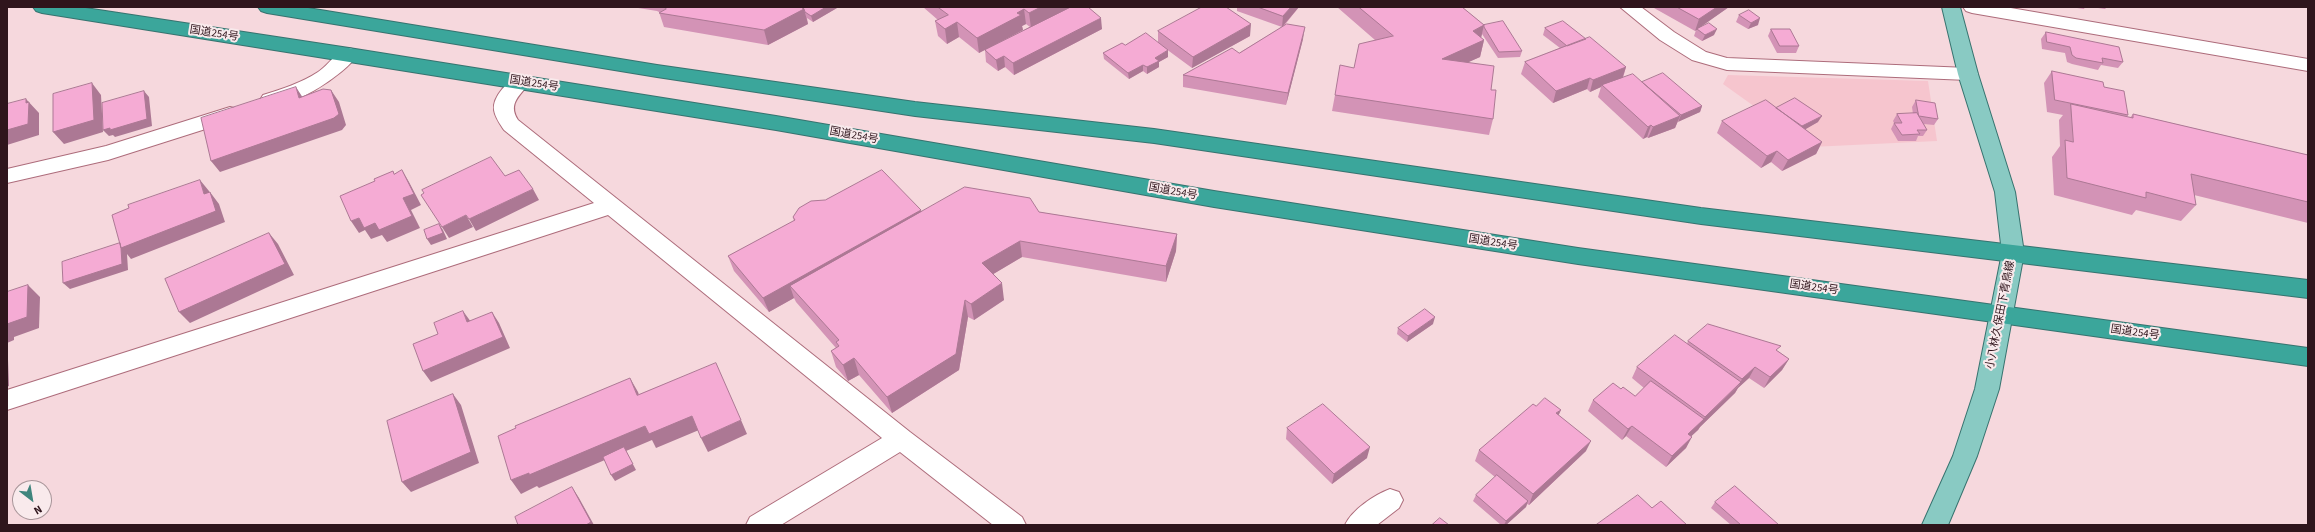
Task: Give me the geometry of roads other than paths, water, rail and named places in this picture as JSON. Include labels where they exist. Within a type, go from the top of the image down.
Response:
[{"type":"highway","name":"国道254号","points":[[42,7],[349,54],[784,124],[1214,199],[1499,244],[2308,357]]},
{"type":"highway","points":[[267,7],[305,11],[657,71],[915,109],[1154,136],[1701,216],[2308,289]]},
{"type":"main road","name":"小八林久保田下青鳥線","points":[[1935,525],[1965,456],[1987,389],[2003,314],[2013,253],[2005,192],[1968,74],[1951,7]]},
{"type":"street","points":[[1630,7],[1667,36],[1699,56],[1727,64],[1968,74]]},
{"type":"street","points":[[1972,7],[2308,65]]},
{"type":"street","points":[[7,176],[108,153],[208,123],[309,86],[326,76],[349,54]]},
{"type":"street","points":[[520,82],[503,104],[503,114],[511,125],[901,439],[1012,525]]},
{"type":"street","points":[[7,400],[610,206]]},
{"type":"street","points":[[759,525],[901,439]]},
{"type":"street","points":[[1358,525],[1390,500]]}]
